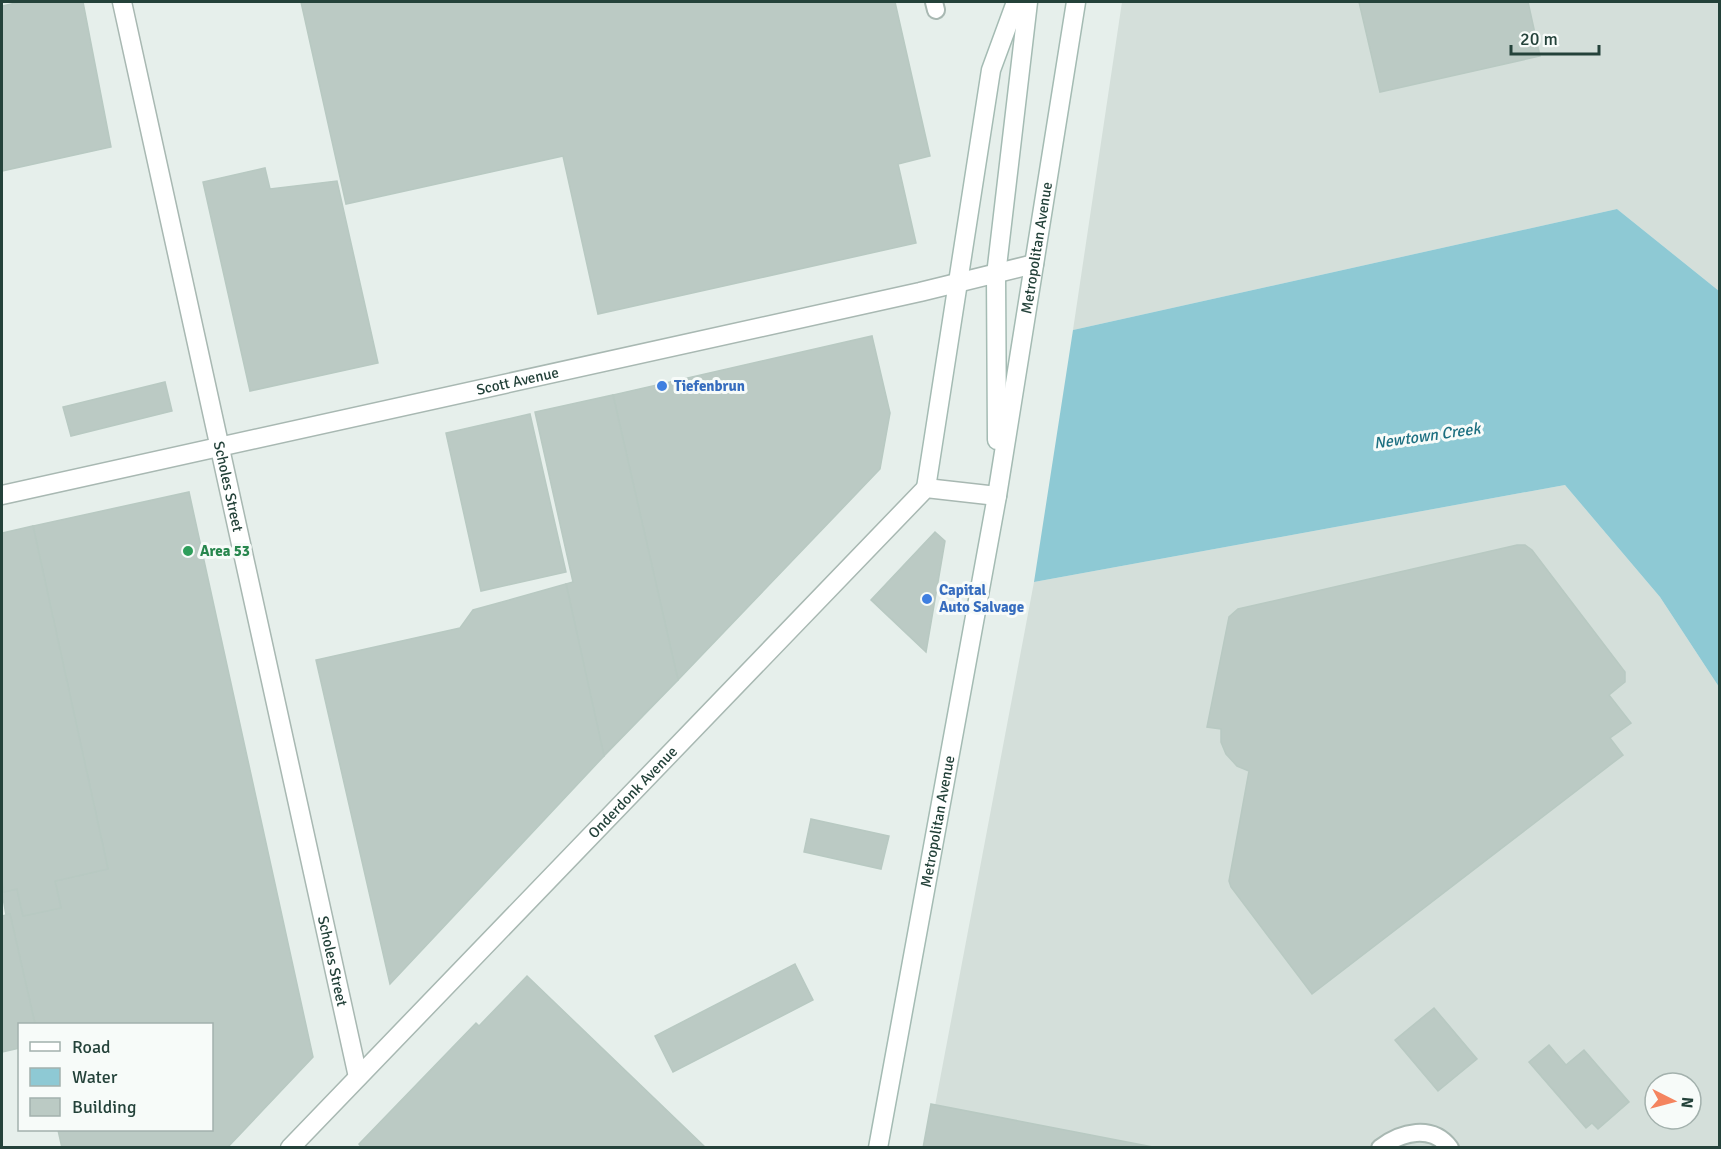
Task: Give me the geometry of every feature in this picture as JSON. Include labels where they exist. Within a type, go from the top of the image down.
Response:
[{"type":"street","name":"Scholes Street","points":[[122,2],[358,1077]]},
{"type":"street","points":[[997,496],[926,488],[991,70],[1016,2]]},
{"type":"street","name":"Metropolitan Avenue","points":[[997,496],[996,275],[1028,2]]},
{"type":"street","name":"Metropolitan Avenue","points":[[878,1148],[997,496],[1076,2]]},
{"type":"street","name":"Scott Avenue","points":[[2,495],[957,284],[1034,264]]},
{"type":"street","name":"Onderdonk Avenue","points":[[290,1148],[926,488]]},
{"type":"lane","points":[[1380,1148],[1394,1137],[1425,1132],[1444,1140],[1450,1148]]},
{"type":"shaded area","points":[[1122,2],[1719,2],[1719,291],[1617,209],[1073,330]]},
{"type":"shaded area","points":[[1565,485],[1660,597],[1719,687],[1719,1147],[927,1148],[1034,582]]},
{"type":"water","name":"Newtown Creek","points":[[1617,209],[1719,291],[1719,687],[1660,597],[1565,485],[1034,582],[1073,330]]},
{"type":"building","points":[[20,2],[83,2],[111,147],[2,171],[2,6]]},
{"type":"building","points":[[301,2],[895,2],[930,156],[898,164],[916,243],[598,314],[563,156],[346,204]]},
{"type":"building","points":[[1359,2],[1528,2],[1540,56],[1380,92]]},
{"type":"building","points":[[265,168],[270,189],[337,181],[378,363],[250,391],[203,182]]},
{"type":"building","points":[[872,336],[890,413],[880,469],[678,680],[613,395]]},
{"type":"building","points":[[165,382],[172,411],[71,436],[63,407]]},
{"type":"building","points":[[613,395],[678,680],[604,756],[566,584],[573,582],[535,412]]},
{"type":"building","points":[[530,414],[566,572],[481,591],[446,433]]},
{"type":"building","name":"Area 53","points":[[189,492],[313,1057],[227,1148],[62,1148],[58,1131],[213,1131],[213,1023],[35,1023],[10,914],[6,915],[2,892],[17,889],[23,916],[61,908],[55,881],[108,869],[33,526]]},
{"type":"building","points":[[33,526],[108,869],[55,881],[61,908],[23,916],[17,889],[4,892],[2,880],[2,533]]},
{"type":"building","points":[[935,532],[945,541],[926,652],[871,600]]},
{"type":"building","points":[[1525,545],[1532,550],[1625,672],[1625,682],[1609,695],[1631,723],[1610,738],[1623,755],[1312,994],[1231,887],[1229,881],[1249,771],[1237,766],[1226,754],[1221,742],[1221,729],[1207,727],[1229,617],[1238,609]]},
{"type":"building","points":[[566,584],[604,756],[390,984],[316,660],[460,628],[473,610]]},
{"type":"building","points":[[811,819],[889,836],[881,869],[804,852]]},
{"type":"building","points":[[10,914],[35,1023],[18,1023],[18,1048],[2,1052],[2,916]]},
{"type":"building","points":[[795,964],[813,1000],[673,1072],[655,1036]]},
{"type":"building","points":[[527,976],[706,1148],[362,1148],[359,1144],[476,1023],[479,1026]]},
{"type":"building","points":[[1434,1008],[1477,1059],[1438,1091],[1395,1040]]},
{"type":"building","points":[[1549,1045],[1566,1065],[1584,1050],[1629,1102],[1598,1129],[1592,1123],[1586,1128],[1529,1062]]},
{"type":"building","points":[[931,1104],[1158,1148],[923,1148]]},
{"type":"place","name":"Tiefenbrun","points":[[662,386]]},
{"type":"place","name":"Area 53","points":[[188,551]]},
{"type":"place","name":"Capital Auto Salvage","points":[[927,599]]}]
